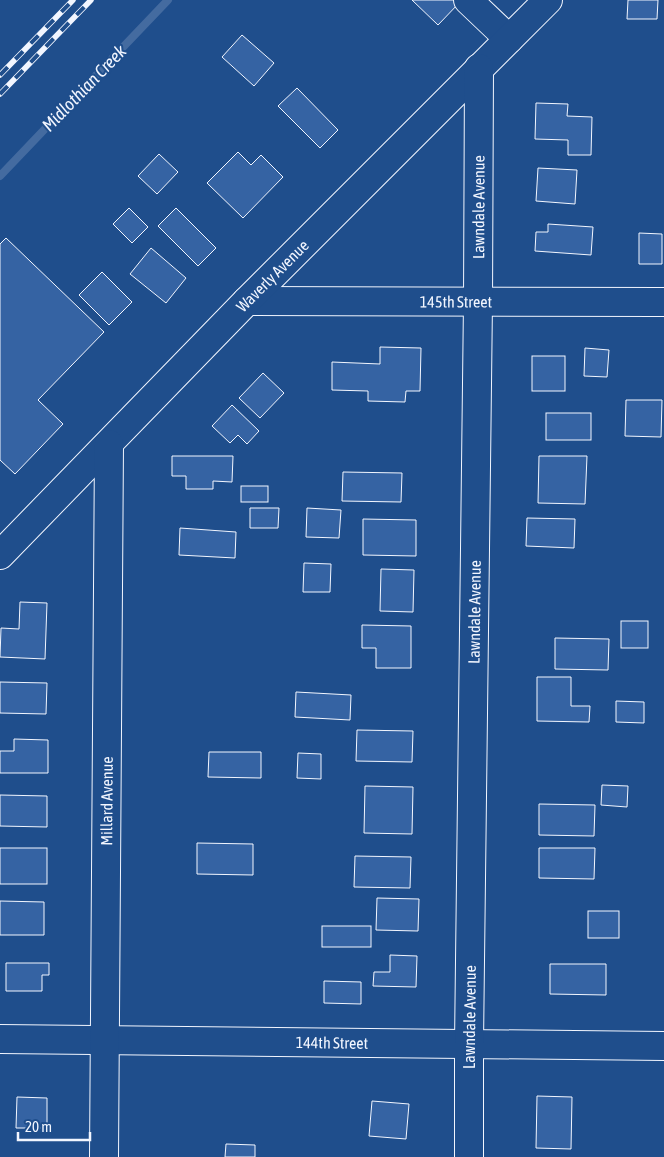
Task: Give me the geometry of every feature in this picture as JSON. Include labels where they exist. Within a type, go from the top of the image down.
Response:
[{"type":"street","points":[[468,0],[509,39]]},
{"type":"street","name":"Waverly Avenue","points":[[0,555],[247,301],[548,0]]},
{"type":"street","name":"Lawndale Avenue","points":[[469,1157],[479,68]]},
{"type":"street","name":"145th Street","points":[[247,301],[664,302]]},
{"type":"street","name":"Millard Avenue","points":[[104,1157],[108,444]]},
{"type":"street","name":"144th Street","points":[[0,1039],[664,1046]]},
{"type":"building","points":[[412,0],[459,0],[460,2],[438,25]]},
{"type":"building","points":[[628,0],[658,0],[657,19],[627,19]]},
{"type":"building","points":[[242,35],[274,63],[254,86],[222,57]]},
{"type":"building","points":[[297,88],[338,130],[320,148],[278,106]]},
{"type":"building","points":[[536,103],[568,104],[567,116],[592,117],[591,155],[568,155],[568,140],[535,139]]},
{"type":"building","points":[[238,152],[251,165],[261,155],[283,177],[243,218],[207,183]]},
{"type":"building","points":[[159,154],[178,172],[157,194],[138,176]]},
{"type":"building","points":[[538,168],[577,170],[575,204],[536,201]]},
{"type":"building","points":[[129,208],[148,227],[132,243],[113,224]]},
{"type":"building","points":[[176,208],[216,248],[198,266],[158,226]]},
{"type":"building","points":[[548,224],[593,227],[591,255],[535,251],[536,232],[548,232]]},
{"type":"building","points":[[639,233],[662,234],[662,264],[639,264]]},
{"type":"building","points":[[6,238],[104,332],[38,400],[63,424],[15,474],[0,460],[0,244]]},
{"type":"building","points":[[151,248],[186,278],[166,303],[130,274]]},
{"type":"building","points":[[102,272],[132,302],[109,325],[79,295]]},
{"type":"building","points":[[380,347],[421,348],[420,391],[406,391],[405,402],[368,401],[368,391],[332,390],[332,362],[380,364]]},
{"type":"building","points":[[585,348],[609,350],[607,377],[584,376]]},
{"type":"building","points":[[532,356],[565,356],[565,391],[532,391]]},
{"type":"building","points":[[263,373],[284,393],[260,418],[239,398]]},
{"type":"building","points":[[626,400],[662,400],[661,437],[625,436]]},
{"type":"building","points":[[232,405],[259,431],[247,444],[238,435],[230,443],[212,426]]},
{"type":"building","points":[[546,413],[591,413],[591,440],[546,440]]},
{"type":"building","points":[[172,456],[233,456],[232,482],[213,481],[213,489],[186,489],[186,476],[172,476]]},
{"type":"building","points":[[539,456],[587,456],[585,504],[538,503]]},
{"type":"building","points":[[343,472],[402,473],[401,502],[342,501]]},
{"type":"building","points":[[241,486],[268,486],[268,502],[241,502]]},
{"type":"building","points":[[250,508],[279,508],[278,528],[250,528]]},
{"type":"building","points":[[307,508],[341,510],[339,538],[306,537]]},
{"type":"building","points":[[527,518],[575,519],[574,548],[526,546]]},
{"type":"building","points":[[363,519],[416,520],[416,556],[363,555]]},
{"type":"building","points":[[180,528],[236,532],[235,558],[179,555]]},
{"type":"building","points":[[304,563],[331,564],[330,592],[303,592]]},
{"type":"building","points":[[381,569],[414,570],[413,612],[380,611]]},
{"type":"building","points":[[20,602],[47,603],[45,659],[0,657],[1,628],[19,629]]},
{"type":"building","points":[[621,621],[648,621],[648,648],[621,648]]},
{"type":"building","points":[[362,625],[411,626],[411,668],[376,668],[376,648],[362,648]]},
{"type":"building","points":[[555,638],[609,639],[608,670],[555,669]]},
{"type":"building","points":[[537,677],[571,677],[571,706],[590,706],[589,722],[537,721]]},
{"type":"building","points":[[0,682],[47,683],[46,714],[0,713]]},
{"type":"building","points":[[296,692],[351,695],[350,720],[295,717]]},
{"type":"building","points":[[616,701],[644,702],[644,723],[616,722]]},
{"type":"building","points":[[357,730],[413,731],[412,762],[356,761]]},
{"type":"building","points":[[14,739],[48,740],[48,773],[0,773],[0,751],[14,751]]},
{"type":"building","points":[[209,752],[261,752],[261,778],[208,777]]},
{"type":"building","points":[[298,753],[321,754],[321,779],[297,778]]},
{"type":"building","points":[[602,785],[628,786],[627,807],[601,805]]},
{"type":"building","points":[[365,786],[413,787],[412,834],[364,833]]},
{"type":"building","points":[[0,795],[47,796],[47,827],[0,826]]},
{"type":"building","points":[[539,804],[595,805],[594,836],[539,835]]},
{"type":"building","points":[[197,843],[253,844],[253,875],[197,874]]},
{"type":"building","points":[[0,848],[47,848],[47,884],[0,884]]},
{"type":"building","points":[[539,848],[595,848],[594,879],[539,878]]},
{"type":"building","points":[[355,856],[411,857],[410,888],[354,887]]},
{"type":"building","points":[[377,898],[419,899],[418,931],[376,930]]},
{"type":"building","points":[[0,901],[44,902],[44,935],[0,935]]},
{"type":"building","points":[[588,911],[619,911],[619,938],[588,938]]},
{"type":"building","points":[[322,926],[371,926],[371,947],[322,947]]},
{"type":"building","points":[[390,955],[417,956],[416,987],[373,986],[374,972],[390,972]]},
{"type":"building","points":[[6,963],[49,963],[49,975],[42,975],[42,991],[6,991]]},
{"type":"building","points":[[550,964],[606,964],[606,995],[550,994]]},
{"type":"building","points":[[324,981],[361,982],[361,1004],[324,1003]]},
{"type":"building","points":[[537,1096],[572,1097],[571,1149],[536,1148]]},
{"type":"building","points":[[17,1097],[47,1098],[47,1128],[16,1128]]},
{"type":"building","points":[[372,1101],[409,1104],[406,1139],[369,1136]]},
{"type":"building","points":[[226,1144],[255,1145],[255,1157],[225,1157]]},
{"type":"waterway","name":"Midlothian Creek","points":[[0,176],[168,0]]},
{"type":"railway","points":[[0,75],[73,0]]},
{"type":"railway","points":[[0,94],[91,0]]}]
